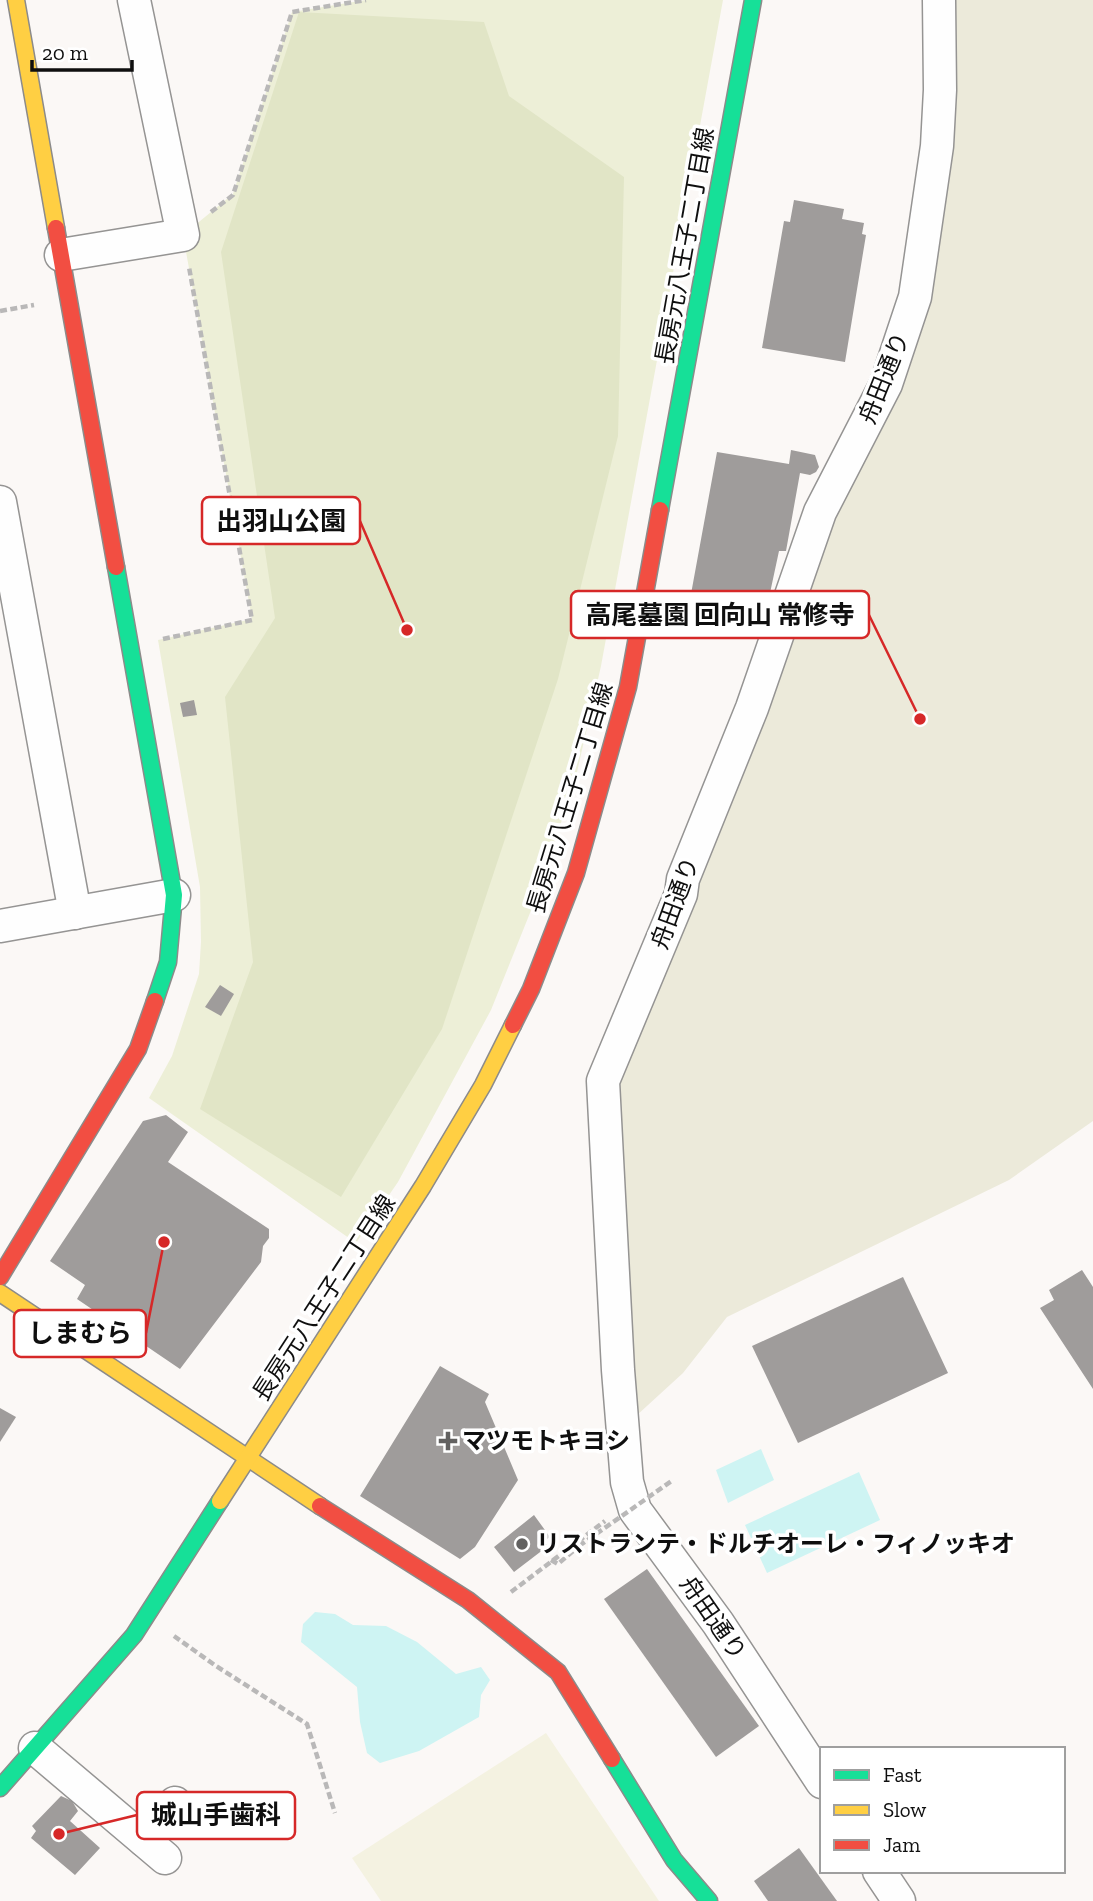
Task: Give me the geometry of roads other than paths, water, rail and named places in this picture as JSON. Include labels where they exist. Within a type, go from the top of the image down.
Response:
[{"type":"street","points":[[0,1277],[138,1049],[168,962],[174,895],[132,645],[16,0]]},
{"type":"street","points":[[61,255],[183,235],[134,0]]},
{"type":"street","name":"長房元八王子二丁目線","points":[[0,1788],[134,1634],[423,1185],[483,1085],[531,989],[576,873],[628,687],[753,0]]},
{"type":"street","name":"舟田通り","points":[[820,1779],[725,1633],[635,1510],[632,1502],[627,1482],[618,1370],[603,1080],[681,894],[683,878],[752,708],[820,512],[887,384],[915,297],[937,145],[940,90],[939,0]]},
{"type":"street","points":[[0,502],[75,912]]},
{"type":"street","points":[[0,926],[174,895]]},
{"type":"street","points":[[0,1293],[247,1459],[468,1600],[558,1672],[674,1860],[709,1901]]},
{"type":"street","points":[[35,1748],[154,1849],[175,1803]]},
{"type":"street","points":[[881,1873],[899,1901]]},
{"type":"water","points":[[761,1449],[774,1480],[728,1503],[716,1470]]},
{"type":"water","points":[[859,1472],[880,1520],[767,1573],[745,1525]]},
{"type":"water","points":[[315,1612],[335,1614],[353,1625],[386,1626],[417,1642],[456,1674],[481,1667],[490,1680],[481,1695],[479,1717],[419,1751],[380,1763],[367,1753],[360,1722],[357,1687],[301,1642],[303,1624]]},
{"type":"place","name":"出羽山公園","points":[[407,630]]},
{"type":"place","name":"高尾墓園 回向山 常修寺","points":[[920,719]]},
{"type":"place","name":"しまむら","points":[[164,1242]]},
{"type":"place","name":"マツモトキヨシ","points":[[448,1441]]},
{"type":"place","name":"リストランテ・ドルチオーレ・フィノッキオ","points":[[522,1544]]},
{"type":"place","name":"城山手歯科","points":[[59,1834]]}]
